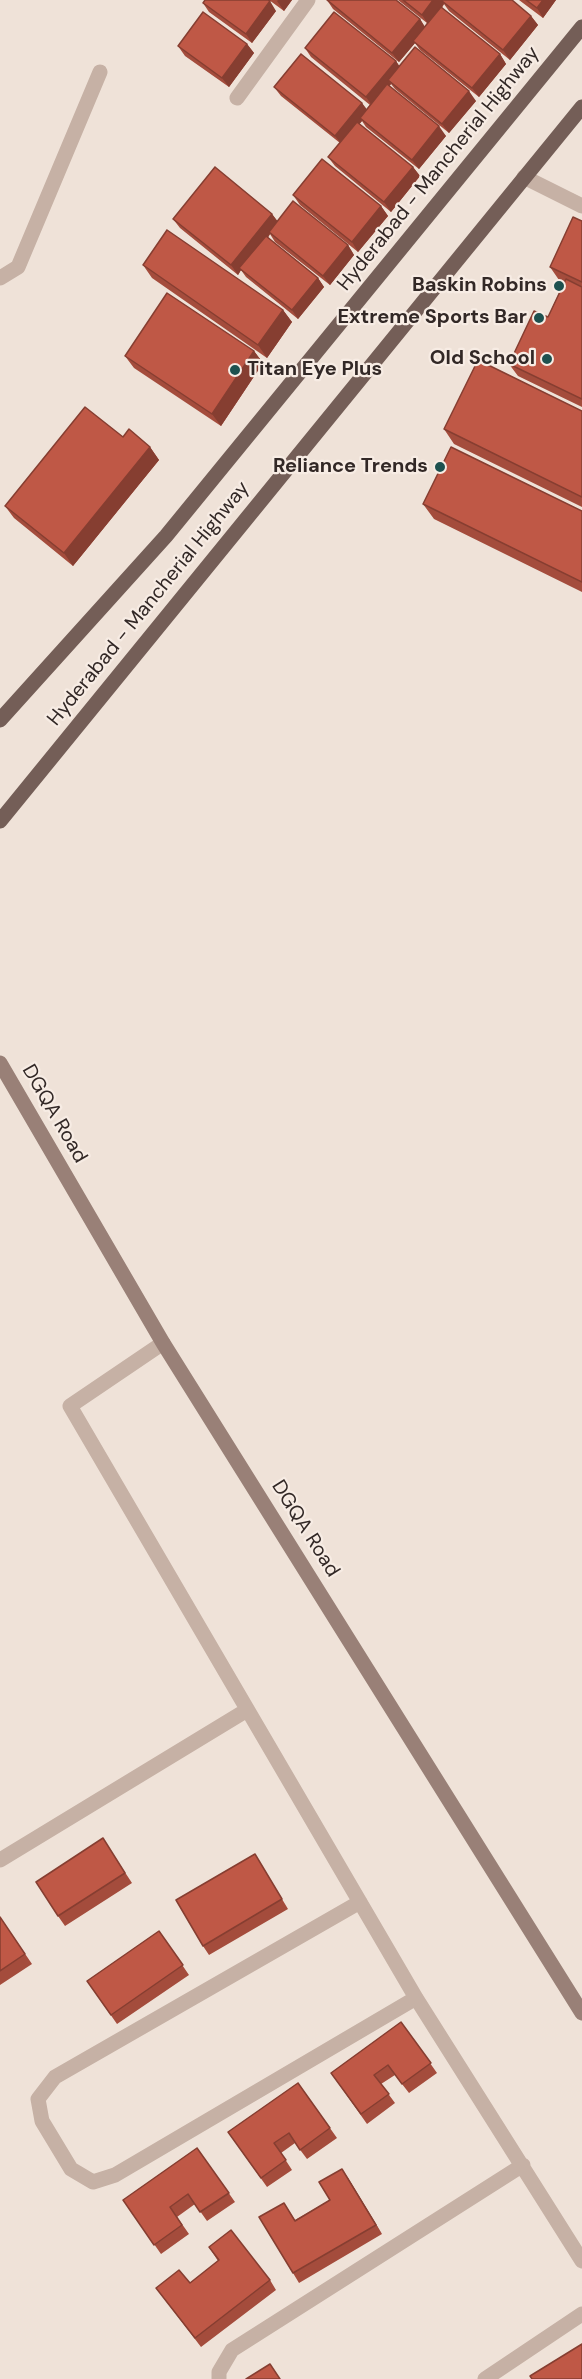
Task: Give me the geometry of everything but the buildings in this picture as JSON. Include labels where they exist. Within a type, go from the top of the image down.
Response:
[{"type":"main road","name":"Hyderabad - Mancherial Highway","points":[[0,720],[166,536],[582,27]]},
{"type":"main road","name":"Hyderabad - Mancherial Highway","points":[[0,821],[582,107]]},
{"type":"main road","name":"DGQA Road","points":[[0,1063],[163,1343],[582,2013]]},
{"type":"street","points":[[237,98],[308,0]]},
{"type":"street","points":[[0,278],[18,267],[100,72]]},
{"type":"street","points":[[524,177],[582,206]]},
{"type":"street","points":[[163,1343],[70,1406],[416,1998],[582,2260]]},
{"type":"street","points":[[0,1860],[247,1710]]},
{"type":"street","points":[[360,1902],[55,2077],[38,2099],[42,2121],[71,2169],[93,2182],[115,2175],[416,1998]]},
{"type":"street","points":[[219,2379],[219,2372],[232,2350],[523,2165]]},
{"type":"street","points":[[485,2379],[582,2314]]},
{"type":"place","name":"Baskin Robins","points":[[559,286]]},
{"type":"place","name":"Extreme Sports Bar","points":[[539,318]]},
{"type":"place","name":"Old School","points":[[547,359]]},
{"type":"place","name":"Titan Eye Plus","points":[[235,370]]},
{"type":"place","name":"Reliance Trends","points":[[440,467]]}]
